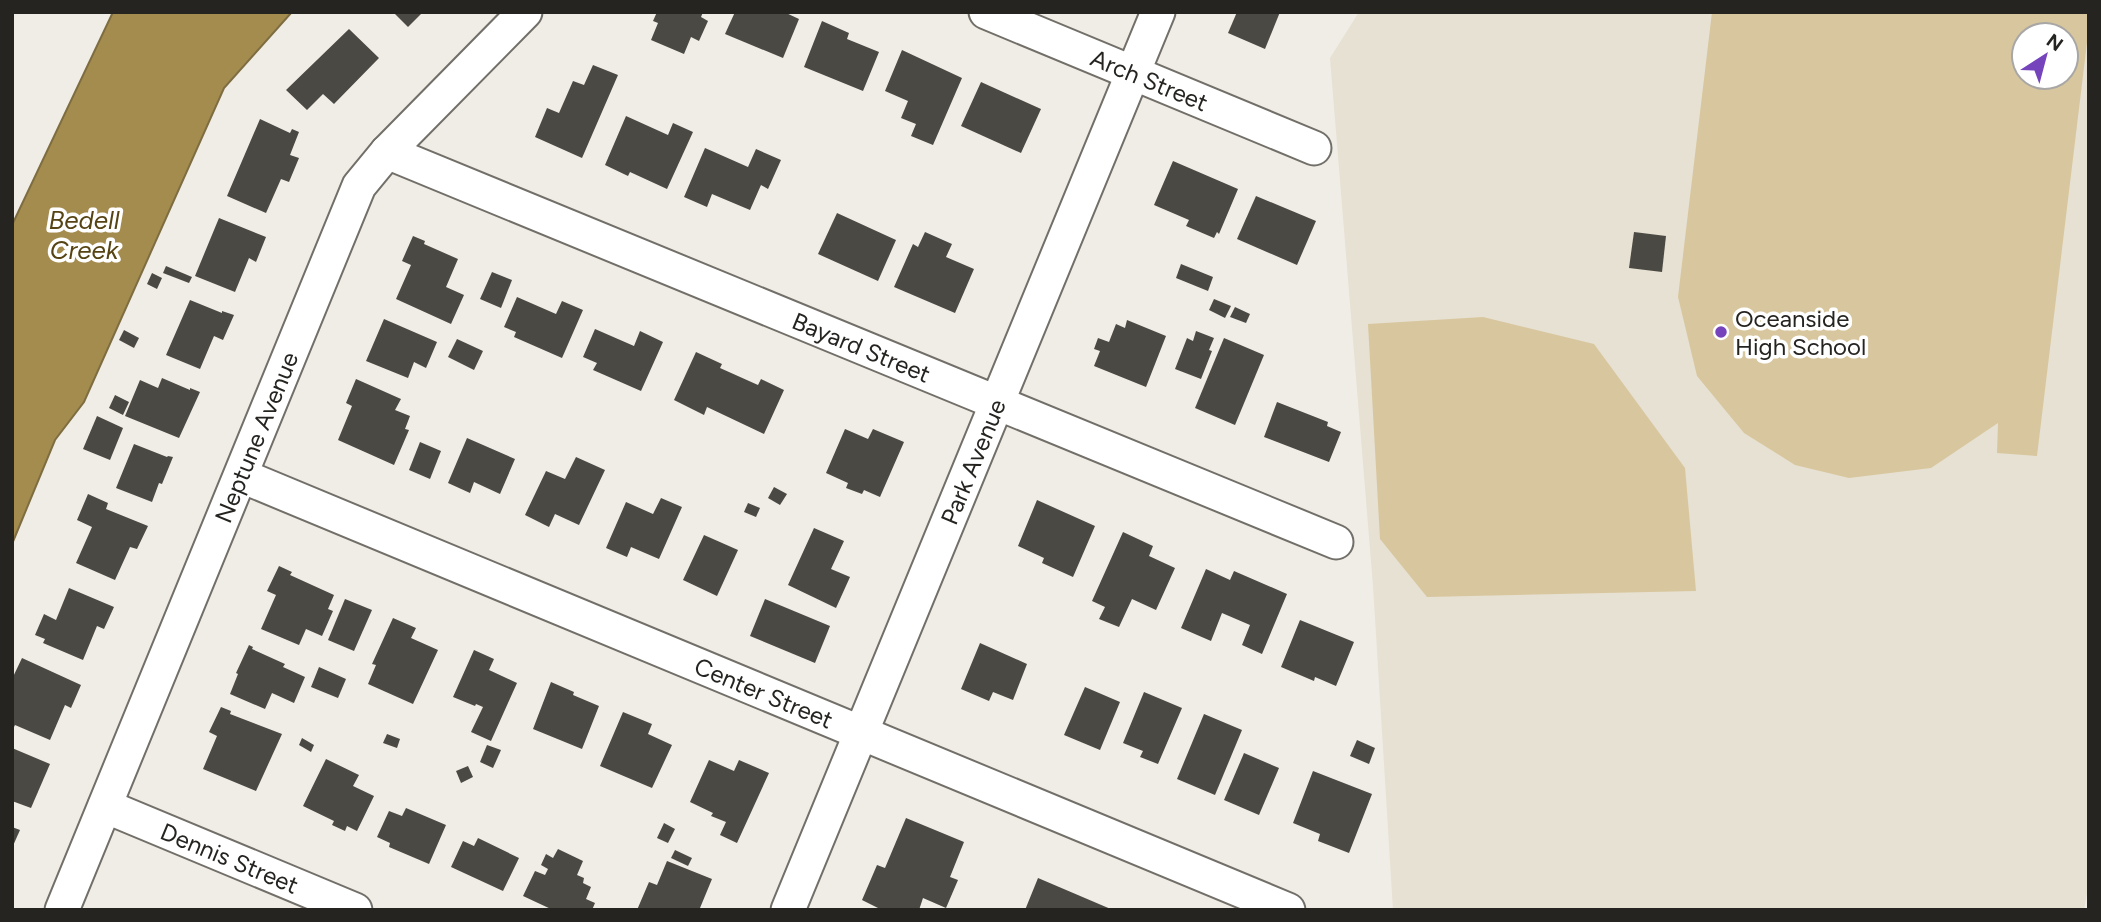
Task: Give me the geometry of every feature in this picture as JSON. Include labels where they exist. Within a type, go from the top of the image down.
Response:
[{"type":"street","name":"Neptune Avenue","points":[[62,910],[359,186],[387,152],[524,12]]},
{"type":"street","name":"Arch Street","points":[[986,12],[1314,148]]},
{"type":"street","name":"Park Avenue","points":[[788,910],[1158,12]]},
{"type":"street","name":"Bayard Street","points":[[387,152],[1336,542]]},
{"type":"street","name":"Center Street","points":[[242,476],[1289,910]]},
{"type":"street","name":"Dennis Street","points":[[105,806],[355,910]]},
{"type":"shaded area","name":"Oceanside High School","points":[[1359,12],[2089,12],[2089,883],[2084,910],[1393,910],[1373,586],[1330,58]]},
{"type":"shaded area","points":[[1712,12],[2089,12],[2089,26],[2037,456],[1997,453],[1998,423],[1931,468],[1849,478],[1795,465],[1744,433],[1697,376],[1678,297]]},
{"type":"shaded area","points":[[1483,317],[1594,344],[1685,468],[1696,591],[1427,597],[1380,539],[1368,324]]},
{"type":"water","name":"Bedell Creek","points":[[113,12],[292,12],[224,88],[84,402],[55,440],[12,544],[12,225]]},
{"type":"building","points":[[393,12],[423,12],[408,27]]},
{"type":"building","points":[[657,12],[703,12],[701,17],[708,21],[699,41],[691,37],[684,54],[651,40],[658,23],[653,21]]},
{"type":"building","points":[[735,12],[784,12],[799,19],[783,58],[725,34]]},
{"type":"building","points":[[1237,12],[1280,12],[1265,49],[1228,33]]},
{"type":"building","points":[[822,21],[849,33],[847,39],[879,52],[863,91],[804,67]]},
{"type":"building","points":[[349,29],[379,58],[334,104],[323,94],[307,110],[286,90]]},
{"type":"building","points":[[902,50],[962,78],[933,145],[911,136],[916,124],[901,118],[908,101],[885,91]]},
{"type":"building","points":[[593,65],[618,75],[582,158],[535,137],[547,108],[559,113],[573,81],[584,85]]},
{"type":"building","points":[[981,82],[1041,109],[1021,153],[961,126]]},
{"type":"building","points":[[626,116],[668,135],[673,123],[693,132],[667,189],[630,172],[628,176],[605,165]]},
{"type":"building","points":[[260,119],[290,133],[292,129],[299,132],[290,155],[299,158],[289,182],[281,179],[266,213],[227,196]]},
{"type":"building","points":[[705,148],[748,167],[756,149],[781,160],[768,189],[761,185],[750,210],[712,194],[707,207],[684,197]]},
{"type":"building","points":[[1173,161],[1238,189],[1219,234],[1217,232],[1214,238],[1186,226],[1189,220],[1154,205]]},
{"type":"building","points":[[1256,196],[1316,221],[1297,265],[1237,239]]},
{"type":"building","points":[[837,213],[896,240],[878,281],[818,254]]},
{"type":"building","points":[[219,218],[266,237],[256,262],[249,258],[235,292],[195,276]]},
{"type":"building","points":[[925,232],[952,244],[946,257],[974,269],[955,313],[894,287],[913,244],[918,247]]},
{"type":"building","points":[[1634,232],[1666,236],[1662,272],[1629,268]]},
{"type":"building","points":[[413,236],[425,241],[424,244],[458,259],[446,287],[464,295],[451,324],[396,299],[411,265],[402,261]]},
{"type":"building","points":[[1181,264],[1213,277],[1208,291],[1176,278]]},
{"type":"building","points":[[166,266],[192,277],[189,283],[163,273]]},
{"type":"building","points":[[492,272],[512,280],[501,308],[480,299]]},
{"type":"building","points":[[152,273],[162,278],[157,289],[147,284]]},
{"type":"building","points":[[517,297],[556,314],[562,301],[583,310],[562,358],[514,337],[516,332],[504,327]]},
{"type":"building","points":[[1214,299],[1231,306],[1225,318],[1209,310]]},
{"type":"building","points":[[190,300],[234,315],[223,340],[214,336],[200,369],[166,355]]},
{"type":"building","points":[[1235,307],[1250,314],[1246,323],[1230,317]]},
{"type":"building","points":[[384,319],[437,342],[426,368],[414,362],[408,378],[366,361]]},
{"type":"building","points":[[1127,320],[1166,336],[1146,387],[1094,366],[1100,351],[1094,349],[1098,338],[1109,342],[1116,324],[1125,328]]},
{"type":"building","points":[[595,329],[634,346],[640,331],[663,342],[641,391],[593,370],[597,363],[583,357]]},
{"type":"building","points":[[124,330],[139,338],[134,348],[119,340]]},
{"type":"building","points":[[1196,331],[1214,338],[1201,379],[1175,369],[1187,338],[1193,341]]},
{"type":"building","points":[[1224,338],[1264,355],[1235,425],[1195,408]]},
{"type":"building","points":[[457,339],[483,351],[474,370],[448,357]]},
{"type":"building","points":[[696,352],[722,364],[720,368],[758,385],[761,379],[784,390],[764,434],[707,407],[704,415],[674,400]]},
{"type":"building","points":[[162,378],[200,392],[179,438],[125,416],[140,380],[158,388]]},
{"type":"building","points":[[356,379],[401,399],[395,410],[410,416],[405,429],[409,430],[394,465],[338,440],[352,406],[346,403]]},
{"type":"building","points":[[115,395],[129,402],[123,415],[109,408]]},
{"type":"building","points":[[1277,402],[1328,422],[1327,426],[1341,432],[1329,462],[1264,437]]},
{"type":"building","points":[[97,416],[123,428],[110,460],[83,449]]},
{"type":"building","points":[[845,429],[868,439],[873,429],[904,442],[880,497],[864,490],[862,494],[846,488],[848,483],[826,473]]},
{"type":"building","points":[[467,438],[515,459],[500,494],[474,482],[470,493],[448,483]]},
{"type":"building","points":[[420,442],[441,451],[430,479],[409,470]]},
{"type":"building","points":[[134,444],[173,457],[152,502],[116,488]]},
{"type":"building","points":[[576,457],[605,470],[579,525],[555,514],[549,527],[525,515],[546,471],[565,479]]},
{"type":"building","points":[[774,487],[787,494],[780,505],[768,498]]},
{"type":"building","points":[[88,494],[108,503],[106,509],[148,526],[137,549],[130,547],[115,580],[76,563],[92,527],[77,520]]},
{"type":"building","points":[[661,498],[682,507],[659,559],[631,547],[627,557],[606,548],[626,502],[653,514]]},
{"type":"building","points":[[1037,500],[1095,526],[1073,577],[1042,563],[1044,558],[1018,546]]},
{"type":"building","points":[[748,503],[760,508],[756,517],[744,512]]},
{"type":"building","points":[[814,528],[844,541],[831,569],[850,577],[836,608],[788,585]]},
{"type":"building","points":[[1123,532],[1153,546],[1149,556],[1175,568],[1156,610],[1132,599],[1119,627],[1099,619],[1105,607],[1092,601]]},
{"type":"building","points":[[704,535],[738,550],[717,596],[683,580]]},
{"type":"building","points":[[279,566],[292,572],[290,575],[334,595],[328,609],[333,611],[322,636],[306,629],[299,645],[261,629],[276,595],[267,591]]},
{"type":"building","points":[[1206,569],[1230,580],[1234,571],[1287,594],[1262,654],[1242,645],[1250,625],[1222,613],[1211,641],[1181,628]]},
{"type":"building","points":[[69,588],[114,607],[104,629],[97,626],[83,660],[43,643],[45,639],[35,635],[44,614],[56,620]]},
{"type":"building","points":[[345,599],[372,610],[354,651],[328,640]]},
{"type":"building","points":[[765,599],[830,626],[815,663],[750,636]]},
{"type":"building","points":[[393,618],[416,628],[411,638],[438,650],[413,704],[368,684],[376,665],[372,664]]},
{"type":"building","points":[[1300,620],[1354,642],[1336,686],[1315,677],[1314,681],[1281,667]]},
{"type":"building","points":[[980,643],[1027,664],[1013,700],[993,692],[989,701],[961,689]]},
{"type":"building","points":[[249,645],[252,649],[285,664],[283,667],[305,677],[294,703],[272,693],[265,709],[230,694]]},
{"type":"building","points":[[474,650],[494,659],[489,670],[517,683],[491,741],[471,732],[483,707],[453,697]]},
{"type":"building","points":[[22,658],[81,685],[71,708],[65,705],[50,740],[15,725],[12,731],[12,679]]},
{"type":"building","points":[[319,667],[346,679],[338,698],[311,687]]},
{"type":"building","points":[[551,682],[599,706],[582,749],[533,729]]},
{"type":"building","points":[[1085,687],[1120,702],[1100,750],[1064,735]]},
{"type":"building","points":[[1144,692],[1182,708],[1158,764],[1140,757],[1143,751],[1123,743]]},
{"type":"building","points":[[221,707],[231,711],[230,714],[282,734],[256,791],[203,769],[217,736],[209,732]]},
{"type":"building","points":[[623,712],[652,724],[648,734],[672,745],[652,788],[600,766]]},
{"type":"building","points":[[1204,714],[1242,730],[1215,795],[1177,779]]},
{"type":"building","points":[[387,734],[400,739],[397,748],[383,743]]},
{"type":"building","points":[[302,738],[314,745],[311,752],[299,745]]},
{"type":"building","points":[[1357,740],[1375,748],[1369,764],[1350,756]]},
{"type":"building","points":[[487,745],[501,750],[493,768],[480,762]]},
{"type":"building","points":[[12,748],[50,764],[31,808],[12,801]]},
{"type":"building","points":[[1244,753],[1279,768],[1259,815],[1224,800]]},
{"type":"building","points":[[326,759],[359,775],[353,786],[374,796],[357,831],[347,826],[345,831],[332,825],[334,821],[303,806]]},
{"type":"building","points":[[709,760],[734,771],[739,760],[769,773],[737,843],[720,835],[726,822],[690,802]]},
{"type":"building","points":[[468,766],[473,777],[461,783],[456,771]]},
{"type":"building","points":[[1313,771],[1372,794],[1349,853],[1318,841],[1320,834],[1293,823]]},
{"type":"building","points":[[406,808],[446,825],[429,864],[389,847],[390,843],[377,837],[389,811],[402,816]]},
{"type":"building","points":[[906,818],[964,842],[950,877],[958,880],[946,908],[923,898],[919,910],[882,910],[862,900],[877,865],[885,868]]},
{"type":"building","points":[[664,823],[675,829],[668,843],[657,838]]},
{"type":"building","points":[[12,827],[20,830],[12,848]]},
{"type":"building","points":[[478,838],[519,858],[503,891],[451,867],[463,841],[474,846]]},
{"type":"building","points":[[558,849],[583,861],[577,875],[584,878],[583,883],[591,887],[586,899],[595,903],[592,910],[553,910],[523,896],[535,871],[545,875],[548,869],[541,865],[546,854],[553,858]]},
{"type":"building","points":[[675,850],[692,858],[688,866],[671,858]]},
{"type":"building","points":[[667,861],[712,879],[700,908],[705,910],[637,910],[649,882],[657,885]]},
{"type":"building","points":[[1038,878],[1113,910],[1025,910]]},
{"type":"place","name":"Oceanside High School","points":[[1721,332]]}]
